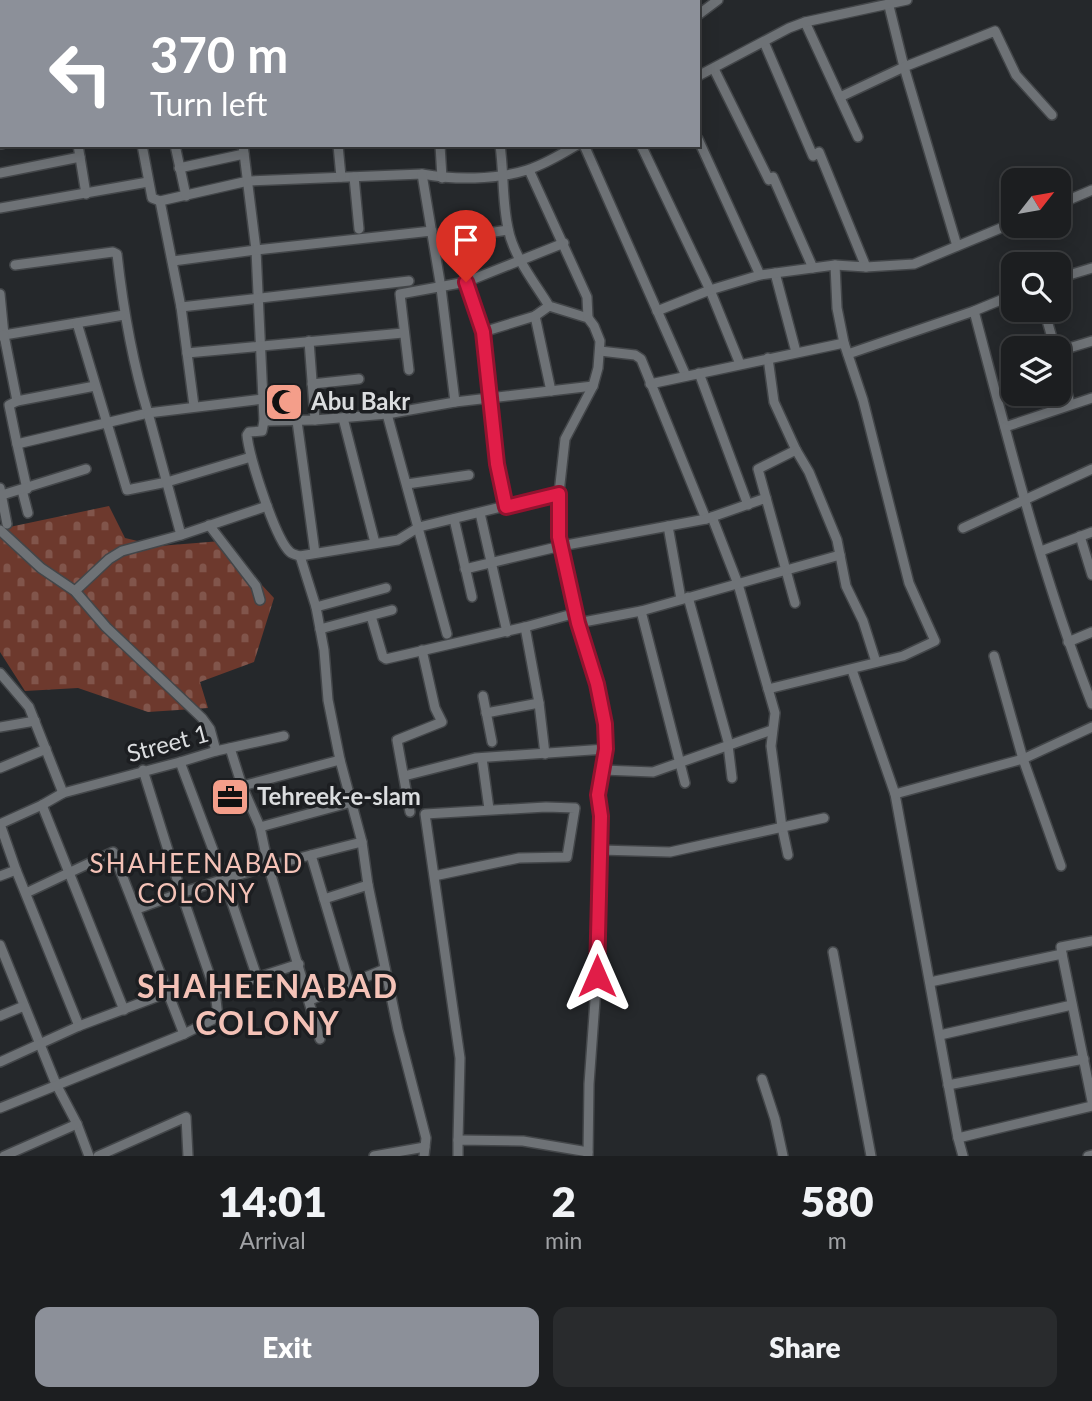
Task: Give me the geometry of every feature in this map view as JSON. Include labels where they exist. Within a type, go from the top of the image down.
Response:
[{"type":"street","points":[[700,14],[718,0]]},
{"type":"street","points":[[700,75],[805,23],[907,0]]},
{"type":"street","points":[[889,6],[904,67],[957,246]]},
{"type":"street","points":[[805,23],[858,137]]},
{"type":"street","points":[[840,97],[904,67],[995,31],[1016,75],[1052,115]]},
{"type":"street","points":[[764,43],[813,156],[820,152],[866,267]]},
{"type":"street","points":[[714,69],[769,180],[773,177],[813,268]]},
{"type":"street","points":[[700,143],[760,275]]},
{"type":"street","points":[[78,147],[86,194]]},
{"type":"street","points":[[142,147],[152,198],[160,201],[248,181],[422,174],[442,178],[504,175],[529,170],[566,148]]},
{"type":"street","points":[[174,147],[186,196]]},
{"type":"street","points":[[338,147],[341,177]]},
{"type":"street","points":[[440,147],[442,178]]},
{"type":"street","points":[[458,1140],[523,1141],[588,1154],[589,1084],[598,959],[596,934],[601,816],[598,795],[606,749],[605,724],[559,537],[559,494],[565,439],[593,386],[600,341],[594,326],[587,318],[549,306],[520,259],[508,230],[500,147]]},
{"type":"street","points":[[585,147],[686,376]]},
{"type":"street","points":[[642,147],[709,290],[740,364]]},
{"type":"street","points":[[179,168],[244,150],[256,250],[264,421],[261,431],[249,432],[247,435],[251,457],[267,506],[288,550],[300,556],[397,540],[419,527],[559,494]]},
{"type":"street","points":[[0,173],[80,157]]},
{"type":"street","points":[[529,170],[587,297],[587,318]]},
{"type":"street","points":[[422,174],[441,288],[455,402]]},
{"type":"street","points":[[354,177],[359,229]]},
{"type":"street","points":[[0,208],[148,182]]},
{"type":"street","points":[[1071,199],[1092,190]]},
{"type":"street","points":[[160,201],[181,307],[194,406]]},
{"type":"street","points":[[657,311],[709,290],[760,275],[835,265],[866,267],[914,264],[1001,228]]},
{"type":"street","points":[[467,236],[508,230]]},
{"type":"street","points":[[173,261],[432,231]]},
{"type":"street","points":[[409,370],[400,294],[466,282],[564,243]]},
{"type":"street","points":[[15,265],[115,252],[137,377],[181,535]]},
{"type":"street","points":[[768,689],[902,656],[935,642],[909,583],[863,400],[844,343],[837,309],[835,265]]},
{"type":"street","points":[[1071,275],[1092,269]]},
{"type":"street","points":[[775,273],[796,352]]},
{"type":"street","points":[[181,307],[409,281]]},
{"type":"street","points":[[466,282],[483,332],[497,464],[506,507]]},
{"type":"street","points":[[0,294],[2,335],[16,401]]},
{"type":"street","points":[[848,354],[1001,300]]},
{"type":"street","points":[[483,332],[535,316],[549,306]]},
{"type":"street","points":[[974,311],[1025,500],[1068,642],[1092,704]]},
{"type":"street","points":[[2,335],[124,315]]},
{"type":"street","points":[[535,316],[551,391]]},
{"type":"street","points":[[76,323],[127,490],[167,482],[251,457]]},
{"type":"street","points":[[187,353],[403,333]]},
{"type":"street","points":[[309,341],[315,420]]},
{"type":"street","points":[[1071,346],[1092,341]]},
{"type":"street","points":[[650,384],[844,343]]},
{"type":"street","points":[[600,351],[638,357],[738,584],[775,717],[771,746],[788,855]]},
{"type":"street","points":[[768,358],[774,402],[809,472],[837,540],[846,586],[863,621],[876,662]]},
{"type":"street","points":[[699,373],[748,505]]},
{"type":"street","points":[[312,384],[359,379]]},
{"type":"street","points":[[28,513],[9,405],[16,401],[95,386]]},
{"type":"street","points":[[264,421],[387,414],[455,402],[593,386]]},
{"type":"street","points":[[1071,404],[1092,397]]},
{"type":"street","points":[[17,444],[148,413],[263,399]]},
{"type":"street","points":[[1005,427],[1064,406]]},
{"type":"street","points":[[387,414],[447,634]]},
{"type":"street","points":[[343,418],[375,543]]},
{"type":"street","points":[[297,421],[315,553]]},
{"type":"street","points":[[795,603],[758,469],[796,450]]},
{"type":"street","points":[[963,527],[1092,469]]},
{"type":"street","points":[[86,470],[25,489],[1,492],[4,527],[41,568],[75,592],[106,627],[207,724],[216,751]]},
{"type":"street","points":[[407,484],[469,475]]},
{"type":"street","points":[[465,569],[561,546],[709,518],[766,498]]},
{"type":"street","points":[[75,592],[109,559],[122,551],[181,535],[267,506]]},
{"type":"street","points":[[480,513],[507,632]]},
{"type":"street","points":[[453,519],[472,597]]},
{"type":"street","points":[[209,525],[256,586],[260,600]]},
{"type":"street","points":[[668,526],[685,598],[729,745],[732,778]]},
{"type":"street","points":[[1041,551],[1092,532]]},
{"type":"street","points":[[1080,536],[1092,575]]},
{"type":"street","points":[[371,616],[384,659],[525,627],[641,611],[840,555]]},
{"type":"street","points":[[300,556],[316,607],[328,700],[340,760],[362,842],[385,969],[426,1138],[424,1151],[374,1156]]},
{"type":"street","points":[[316,607],[386,588]]},
{"type":"street","points":[[320,629],[392,610]]},
{"type":"street","points":[[641,611],[685,783]]},
{"type":"street","points":[[525,627],[545,754]]},
{"type":"street","points":[[1068,642],[1092,632]]},
{"type":"street","points":[[410,812],[397,740],[442,722],[435,708],[422,650]]},
{"type":"street","points":[[994,656],[1023,759],[1061,866]]},
{"type":"street","points":[[852,670],[895,794],[963,1156]]},
{"type":"street","points":[[0,673],[5,684],[29,707],[63,793]]},
{"type":"street","points":[[482,696],[492,743]]},
{"type":"street","points":[[486,713],[539,703]]},
{"type":"street","points":[[0,727],[35,721]]},
{"type":"street","points":[[895,794],[1023,759],[1092,727]]},
{"type":"street","points":[[603,770],[650,773],[772,730]]},
{"type":"street","name":"Street 1","points":[[16,870],[0,824],[63,793],[216,751],[284,736]]},
{"type":"street","points":[[230,748],[242,786],[260,827],[268,865],[320,1040]]},
{"type":"street","points":[[0,768],[46,749]]},
{"type":"street","points":[[404,776],[482,758],[606,749]]},
{"type":"street","points":[[482,758],[489,809]]},
{"type":"street","points":[[242,786],[340,760]]},
{"type":"street","points":[[180,762],[257,977]]},
{"type":"street","points":[[0,1108],[184,1034],[218,1017],[215,991],[143,770]]},
{"type":"street","points":[[260,827],[352,802]]},
{"type":"street","points":[[42,805],[124,1010]]},
{"type":"street","points":[[434,876],[519,858],[567,857],[575,808],[489,809],[425,814],[460,1058],[458,1156]]},
{"type":"street","points":[[600,850],[670,852],[824,818]]},
{"type":"street","points":[[137,909],[181,892],[268,865],[362,842]]},
{"type":"street","points":[[26,894],[113,852],[184,1034]]},
{"type":"street","points":[[311,855],[349,983]]},
{"type":"street","points":[[0,876],[16,870],[79,1026]]},
{"type":"street","points":[[324,899],[368,886]]},
{"type":"street","points":[[958,1138],[1092,1104],[1089,1072],[1061,947],[1092,941]]},
{"type":"street","points":[[0,945],[4,966],[24,1006],[56,1084],[77,1124],[89,1156]]},
{"type":"street","points":[[833,952],[871,1156]]},
{"type":"street","points":[[930,982],[1062,954]]},
{"type":"street","points":[[215,991],[299,964]]},
{"type":"street","points":[[310,1000],[385,969]]},
{"type":"street","points":[[0,1062],[79,1026],[167,993]]},
{"type":"street","points":[[940,1035],[1072,1005]]},
{"type":"street","points":[[0,1016],[24,1006]]},
{"type":"street","points":[[948,1085],[1084,1059]]},
{"type":"street","points":[[762,1079],[783,1156]]},
{"type":"street","points":[[98,1156],[186,1117],[188,1156]]},
{"type":"street","points":[[4,1156],[77,1124]]},
{"type":"green space","points":[[109,506],[125,538],[159,546],[221,541],[274,598],[254,662],[200,682],[208,708],[148,712],[78,688],[25,691],[0,652],[0,529]]},
{"type":"place","name":"Abu Bakr","points":[[284,402]]},
{"type":"place","name":"Tehreek-e-slam","points":[[230,797]]},
{"type":"district","name":"SHAHEENABAD COLONY","points":[[197,879]]},
{"type":"district","name":"SHAHEENABAD COLONY","points":[[268,1006]]},
{"type":"route","points":[[466,282],[483,332],[497,464],[506,507],[559,494],[559,537],[605,724],[606,749],[598,795],[601,816],[597,976]]}]
